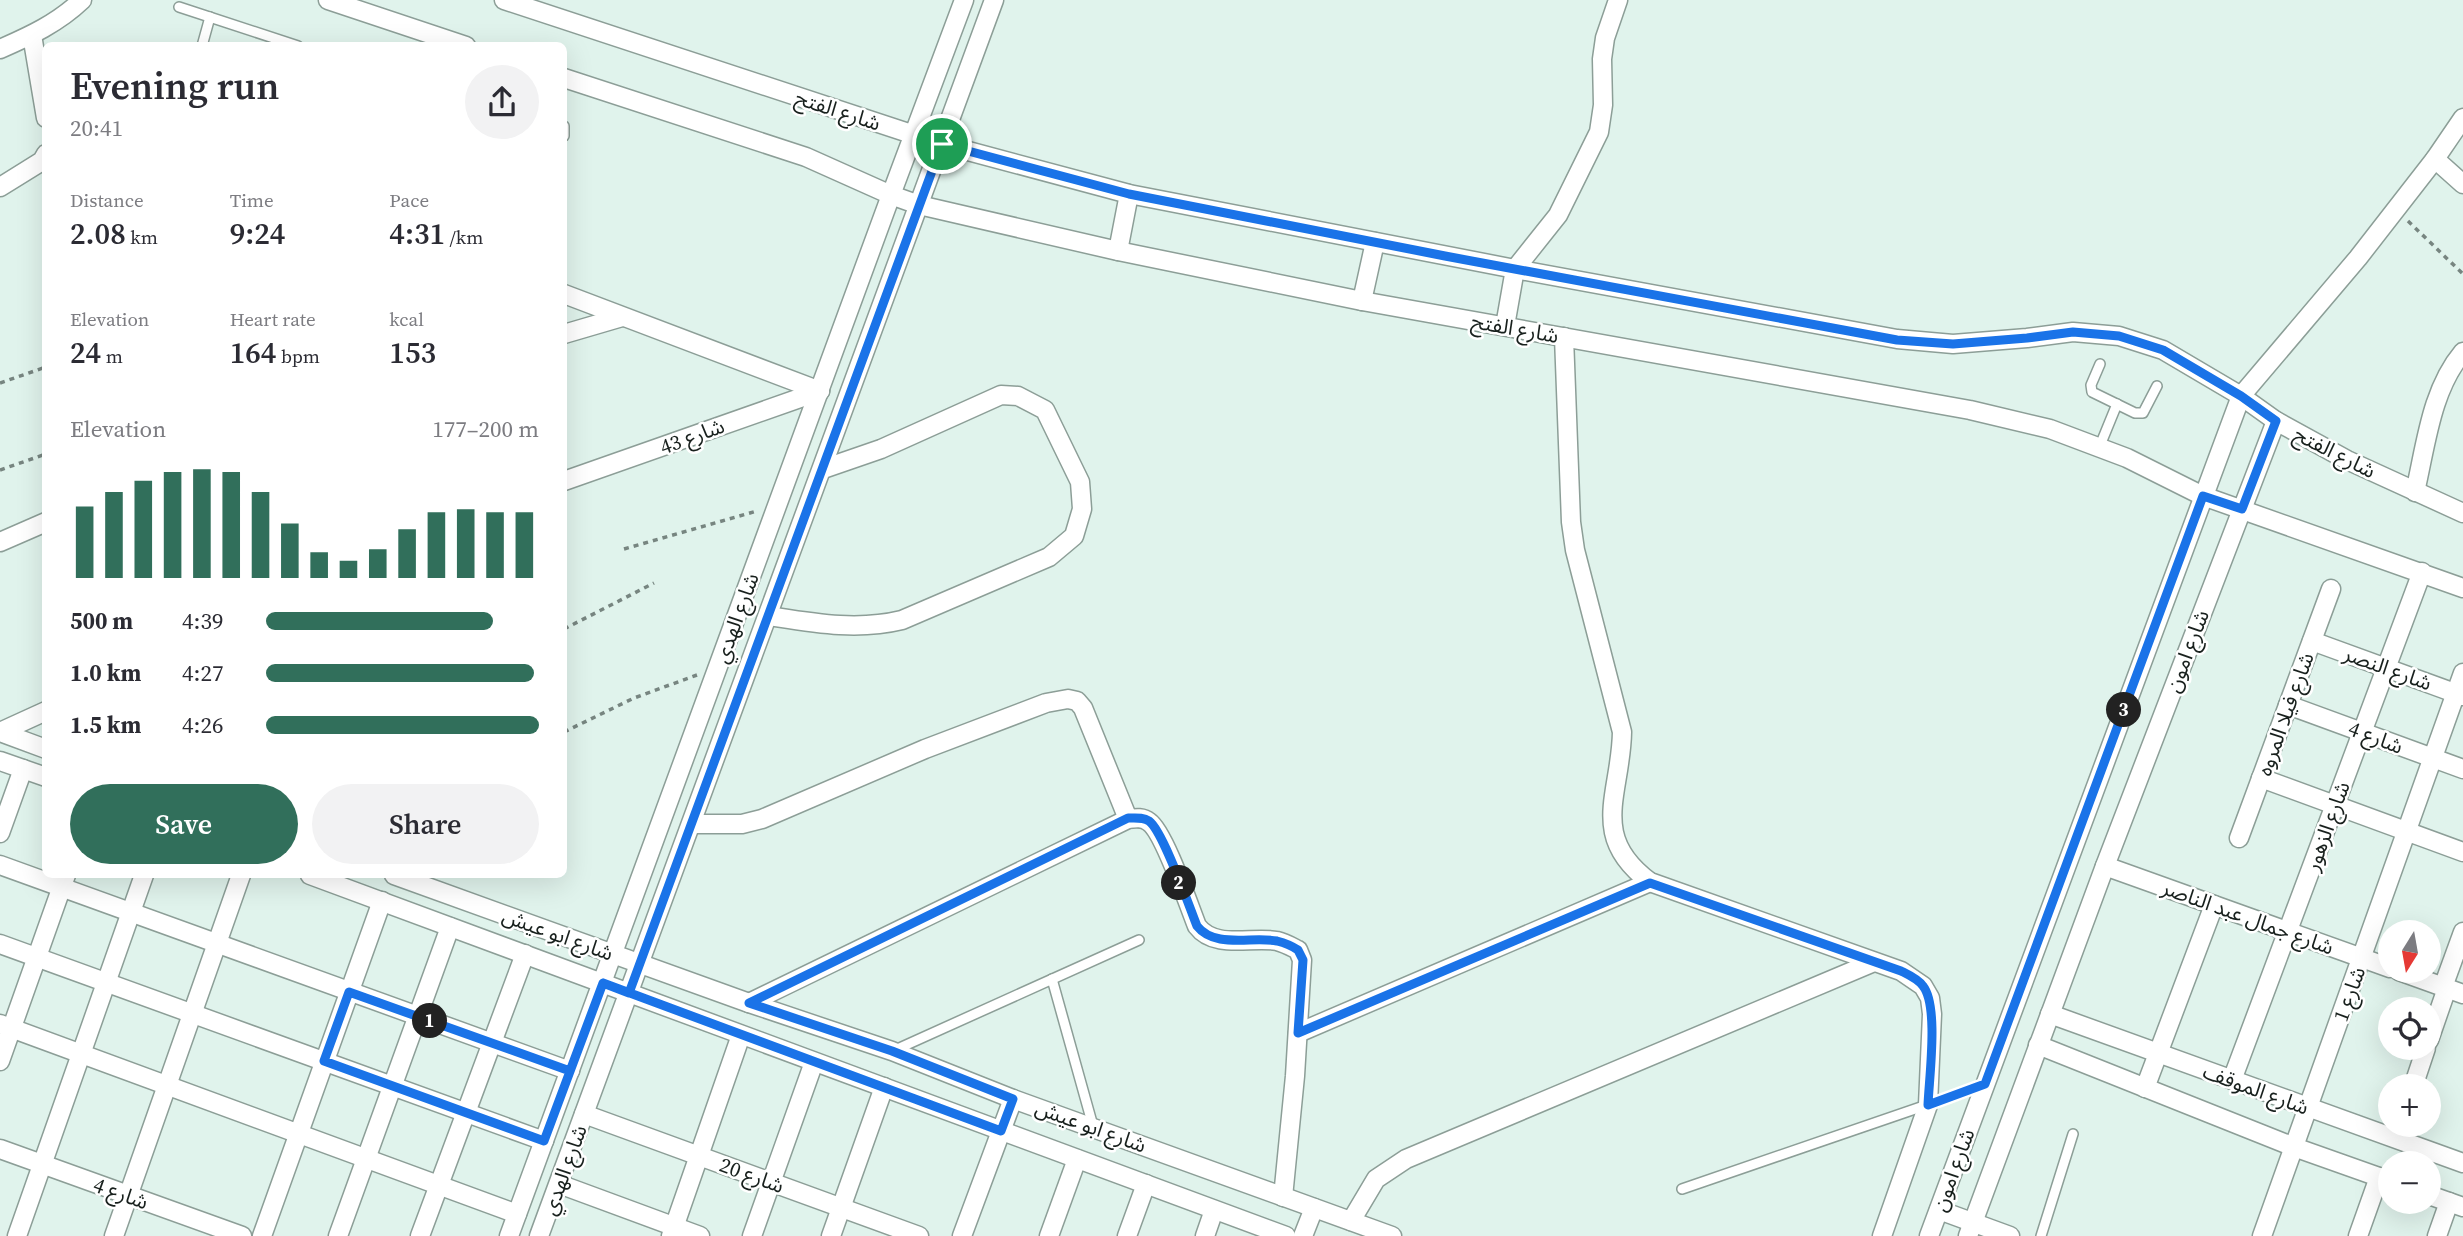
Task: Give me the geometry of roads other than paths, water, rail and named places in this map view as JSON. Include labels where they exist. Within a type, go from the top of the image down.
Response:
[{"type":"street","points":[[0,49],[67,15],[82,0]]},
{"type":"street","points":[[328,0],[454,42]]},
{"type":"street","name":"شارع الفتح","points":[[504,0],[942,144],[1129,194],[1897,340],[1953,344],[2073,332],[2119,336],[2163,350],[2241,396],[2276,421],[2347,460],[2463,513]]},
{"type":"street","name":"شارع الهدي","points":[[509,1236],[964,0]]},
{"type":"street","name":"شارع الهدي","points":[[539,1236],[994,0]]},
{"type":"street","points":[[1505,327],[1515,269],[1558,215],[1599,132],[1603,105],[1602,59],[1605,38],[1618,0]]},
{"type":"street","points":[[32,35],[42,94]]},
{"type":"street","name":"شارع الفتح","points":[[567,79],[806,158],[919,205],[1118,251],[1362,301],[1970,410],[2050,429],[2127,458],[2203,496],[2463,588]]},
{"type":"street","name":"شارع امون","points":[[1929,1236],[2241,396],[2358,258],[2435,159],[2463,118]]},
{"type":"street","points":[[2435,159],[2463,184]]},
{"type":"street","points":[[0,187],[42,160]]},
{"type":"street","points":[[1118,251],[1129,194]]},
{"type":"street","points":[[1362,301],[1375,242]]},
{"type":"street","points":[[567,295],[820,391]]},
{"type":"street","points":[[567,333],[622,317]]},
{"type":"street","points":[[1564,337],[1574,550],[1622,732],[1611,813],[1613,832],[1621,851],[1634,871],[1650,883],[1913,978],[1923,986],[1930,998],[1932,1014],[1928,1105],[1882,1236]]},
{"type":"street","points":[[2415,492],[2439,392],[2463,352]]},
{"type":"street","name":"شارع 43","points":[[567,480],[820,391]]},
{"type":"street","points":[[769,616],[837,626],[880,626],[902,620],[1049,556],[1074,536],[1082,509],[1080,482],[1045,410],[1018,396],[1001,395],[881,449],[823,469]]},
{"type":"street","name":"شارع امون","points":[[1970,1229],[2105,866],[2276,421]]},
{"type":"street","points":[[0,542],[42,524]]},
{"type":"street","name":"شارع الزهور","points":[[2232,1080],[2422,572]]},
{"type":"street","name":"شارع فيلا المروه","points":[[2239,838],[2331,589]]},
{"type":"street","name":"شارع النصر","points":[[2312,641],[2459,695]]},
{"type":"street","name":"شارع 1","points":[[2262,1236],[2433,758],[2459,695],[2463,673]]},
{"type":"street","points":[[692,824],[741,824],[762,819],[925,749],[1046,703],[1068,699],[1077,701],[1083,708],[1128,818]]},
{"type":"street","name":"شارع 4","points":[[2288,705],[2463,769]]},
{"type":"street","points":[[0,732],[42,712]]},
{"type":"street","points":[[0,732],[42,748]]},
{"type":"street","points":[[0,761],[42,776]]},
{"type":"street","points":[[0,834],[23,769]]},
{"type":"street","points":[[2261,778],[2463,852]]},
{"type":"street","points":[[749,1003],[1128,818],[1147,820],[1159,834],[1197,926],[1202,932],[1218,939],[1276,941],[1298,950],[1303,960],[1283,1197]]},
{"type":"street","points":[[0,865],[42,876]]},
{"type":"street","name":"شارع جمال عبد الناصر","points":[[2105,866],[2378,964]]},
{"type":"street","points":[[17,1236],[143,878]]},
{"type":"street","points":[[114,1236],[240,878]]},
{"type":"street","name":"شارع ابو عيش","points":[[318,878],[1286,1236]]},
{"type":"street","name":"شارع ابو عيش","points":[[402,878],[749,1003],[892,1051],[1013,1099],[1392,1236]]},
{"type":"street","points":[[0,1061],[6,1026],[37,957],[64,881],[131,912],[570,1071]]},
{"type":"street","points":[[1298,1033],[1650,883]]},
{"type":"street","points":[[262,1236],[382,901]]},
{"type":"street","points":[[2145,1088],[2214,905]]},
{"type":"street","points":[[338,1236],[450,927]]},
{"type":"street","points":[[2441,1012],[2451,989],[2463,932]]},
{"type":"street","points":[[0,944],[544,1141]]},
{"type":"street","points":[[420,1236],[524,954]]},
{"type":"street","points":[[1351,1221],[1376,1179],[1406,1159],[1874,962]]},
{"type":"street","name":"شارع الموقف","points":[[2050,1014],[2308,1107],[2378,1127]]},
{"type":"street","points":[[6,1026],[517,1214]]},
{"type":"street","points":[[673,1231],[741,1035]]},
{"type":"street","name":"شارع الموقف","points":[[2038,1045],[2294,1147],[2378,1177]]},
{"type":"street","points":[[752,1236],[814,1062]]},
{"type":"street","points":[[831,1236],[884,1087]]},
{"type":"street","points":[[962,1236],[1013,1099]]},
{"type":"street","name":"شارع 20","points":[[584,1114],[919,1236]]},
{"type":"street","name":"شارع الموقف","points":[[2407,1137],[2463,1163]]},
{"type":"street","name":"شارع 4","points":[[0,1150],[242,1236]]},
{"type":"street","points":[[1049,1236],[1077,1159]]},
{"type":"street","points":[[559,1184],[673,1231],[700,1236]]},
{"type":"street","points":[[1127,1236],[1146,1184]]},
{"type":"street","points":[[2358,1236],[2378,1194]]},
{"type":"street","points":[[2437,1236],[2456,1205]]},
{"type":"street","points":[[1303,1236],[1314,1208]]},
{"type":"street","points":[[1205,1236],[1214,1210]]},
{"type":"street","points":[[1939,1210],[1970,1229],[2010,1236]]},
{"type":"lane","points":[[179,7],[286,42]]},
{"type":"lane","points":[[203,42],[210,17]]},
{"type":"lane","points":[[2100,364],[2091,390],[2137,414],[2143,413],[2157,386]]},
{"type":"lane","points":[[2099,448],[2116,404]]},
{"type":"lane","points":[[892,1051],[1139,940]]},
{"type":"lane","points":[[1052,979],[1093,1126]]},
{"type":"lane","points":[[1682,1189],[1985,1084]]},
{"type":"lane","points":[[2041,1236],[2073,1133]]}]
